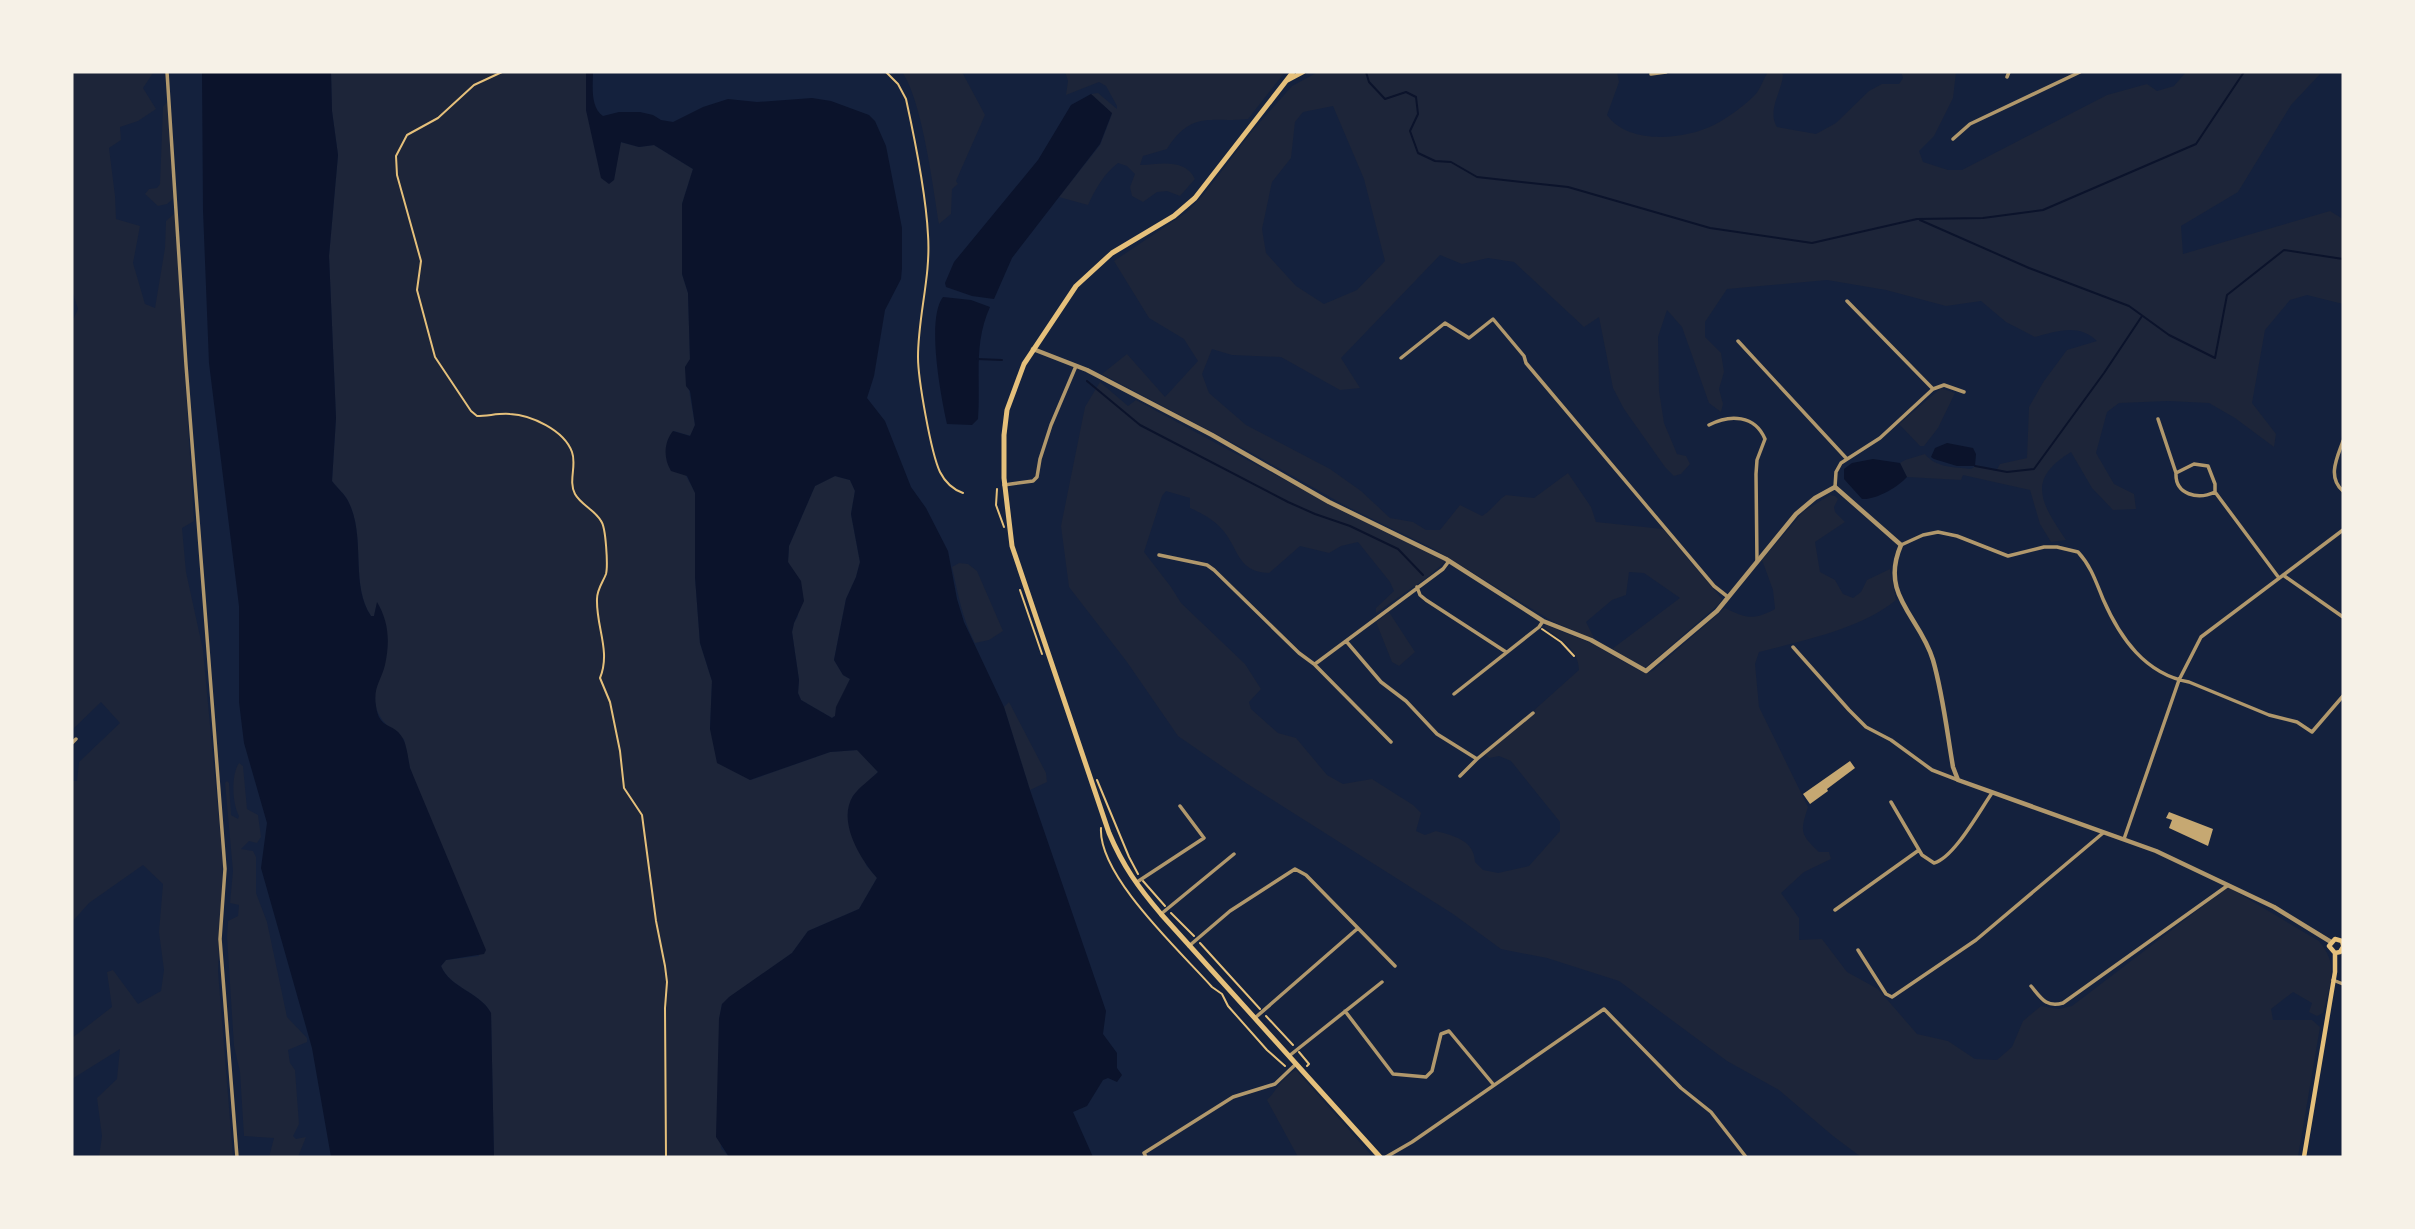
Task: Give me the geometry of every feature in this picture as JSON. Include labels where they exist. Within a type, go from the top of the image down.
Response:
[{"type":"main road","points":[[1293,72],[1195,198],[1174,216],[1123,245],[1098,264],[1076,286],[1033,349],[1018,377],[1007,410],[1004,485],[1009,530],[1022,578],[1109,833],[1122,863],[1135,884],[1189,946],[1380,1157]]},
{"type":"main road","points":[[1287,80],[1303,72]]},
{"type":"main road","points":[[2335,939],[2343,943],[2340,952],[2335,953],[2330,949],[2331,942],[2335,939]]},
{"type":"main road","points":[[2304,1157],[2335,953]]},
{"type":"street","points":[[167,72],[186,365],[224,856],[225,885],[220,939],[237,1157]]},
{"type":"street","points":[[1651,74],[1667,72]]},
{"type":"street","points":[[2007,77],[2009,72]]},
{"type":"street","points":[[1953,139],[1970,124],[2080,72]]},
{"type":"street","points":[[1847,302],[1933,389]]},
{"type":"street","points":[[1401,358],[1445,323],[1468,338],[1493,319],[1567,412],[1707,577],[1728,597]]},
{"type":"street","points":[[1738,341],[1847,459]]},
{"type":"street","points":[[1033,349],[1076,366],[1212,435],[1329,502],[1449,561],[1543,621],[1591,640],[1646,671],[1706,621],[1796,513],[1835,487]]},
{"type":"street","points":[[1004,485],[1024,484],[1037,477],[1051,425],[1076,366]]},
{"type":"street","points":[[1835,487],[1836,472],[1841,463],[1880,438],[1933,389],[1944,385],[1965,392]]},
{"type":"street","points":[[1709,425],[1724,418],[1745,419],[1757,425],[1765,439],[1757,460],[1756,474],[1757,561]]},
{"type":"street","points":[[2158,419],[2176,480],[2188,495],[2215,492]]},
{"type":"street","points":[[2343,440],[2333,478],[2343,491]]},
{"type":"street","points":[[2176,473],[2194,464],[2205,464],[2211,470],[2216,484],[2215,492],[2281,576],[2343,617]]},
{"type":"street","points":[[1835,487],[1902,545]]},
{"type":"street","points":[[2124,839],[2179,680],[2201,637],[2343,530]]},
{"type":"street","points":[[1958,780],[1953,767],[1932,657],[1895,586],[1895,561],[1902,545],[1938,532],[1957,536],[2008,556],[2044,547],[2078,552],[2093,575],[2119,632],[2136,654],[2151,666],[2179,680],[2282,720],[2297,722],[2312,732],[2343,696]]},
{"type":"street","points":[[1159,555],[1207,565],[1214,570],[1299,653],[1314,664],[1391,742]]},
{"type":"street","points":[[1314,664],[1443,569],[1449,561]]},
{"type":"street","points":[[1417,587],[1426,600],[1506,652]]},
{"type":"street","points":[[1454,694],[1543,621]]},
{"type":"street","points":[[1346,641],[1381,682],[1406,701],[1437,734],[1477,760]]},
{"type":"street","points":[[1793,647],[1866,726],[1933,770],[2124,839],[2274,907],[2331,942]]},
{"type":"street","points":[[1460,776],[1533,713]]},
{"type":"street","points":[[72,743],[76,739]]},
{"type":"street","points":[[1891,802],[1919,850],[1929,861],[1939,862],[1963,836],[1992,793]]},
{"type":"street","points":[[1135,884],[1203,838],[1180,806]]},
{"type":"street","points":[[1858,950],[1886,994],[1892,996],[1976,940],[2105,832]]},
{"type":"street","points":[[1835,909],[1919,850]]},
{"type":"street","points":[[1161,914],[1234,854]]},
{"type":"street","points":[[1189,946],[1230,911],[1295,869],[1306,875],[1395,966]]},
{"type":"street","points":[[2031,986],[2045,1003],[2063,1003],[2229,885]]},
{"type":"street","points":[[1255,1018],[1357,929]]},
{"type":"street","points":[[2333,980],[2343,984]]},
{"type":"street","points":[[1289,1056],[1382,982]]},
{"type":"street","points":[[1386,1157],[1412,1142],[1604,1009],[1681,1088],[1711,1112],[1746,1157]]},
{"type":"street","points":[[1345,1011],[1393,1074],[1426,1077],[1432,1071],[1441,1034],[1449,1031],[1493,1084]]},
{"type":"street","points":[[1146,1157],[1144,1153],[1233,1097],[1275,1084],[1296,1064]]},
{"type":"path","points":[[502,72],[474,85],[438,118],[407,135],[396,156],[397,175],[421,261],[418,290],[435,357],[477,416],[524,416],[552,429],[566,442],[572,452],[572,482],[575,493],[583,504],[594,511],[604,526],[607,569],[597,597],[605,643],[604,668],[600,678],[610,702],[624,788],[642,816],[665,966],[666,1157]]},
{"type":"path","points":[[886,72],[898,84],[906,99],[928,233],[929,264],[918,358],[928,420],[939,470],[951,487],[962,493]]},
{"type":"path","points":[[996,489],[996,505],[1005,532]]},
{"type":"path","points":[[1018,583],[1044,659]]},
{"type":"path","points":[[1539,626],[1561,642],[1574,656]]},
{"type":"path","points":[[1094,774],[1129,857],[1142,879],[1309,1064]]},
{"type":"path","points":[[1101,827],[1101,838],[1107,855],[1127,890],[1212,988],[1222,994],[1228,1006],[1267,1050],[1289,1071]]},
{"type":"shaded area","points":[[72,72],[153,73],[143,88],[156,109],[138,121],[120,127],[121,140],[109,148],[116,219],[140,226],[133,263],[145,304],[155,308],[165,248],[166,221],[175,213],[194,521],[182,528],[186,572],[203,650],[223,864],[218,971],[233,1157],[99,1157],[102,1136],[97,1098],[117,1079],[120,1049],[72,1079],[72,1038],[112,1007],[107,972],[113,970],[138,1004],[161,991],[164,970],[159,932],[163,884],[143,865],[89,903],[72,922],[72,781],[77,781],[79,762],[120,723],[101,702],[72,730],[72,322],[78,309],[72,290]]},
{"type":"shaded area","points":[[202,72],[331,72],[332,111],[338,155],[329,256],[336,418],[332,481],[348,500],[354,517],[359,576],[365,604],[371,616],[374,616],[377,602],[386,625],[387,657],[376,694],[378,714],[383,722],[398,732],[404,740],[410,768],[486,950],[484,954],[446,960],[441,966],[451,980],[480,1000],[491,1013],[494,1157],[331,1157],[312,1048],[261,868],[267,823],[244,743],[239,702],[239,606],[209,363],[203,210]]},
{"type":"shaded area","points":[[331,72],[586,72],[586,110],[614,180],[620,142],[639,147],[654,145],[693,169],[682,204],[682,274],[688,293],[690,360],[685,367],[695,425],[691,436],[674,431],[667,442],[695,492],[695,577],[700,643],[712,681],[710,729],[751,780],[830,752],[858,750],[878,772],[852,797],[866,865],[877,878],[859,909],[808,931],[792,953],[722,1004],[719,1020],[721,1148],[729,1157],[494,1157],[491,1013],[480,1000],[451,980],[441,966],[446,960],[479,956],[410,768],[404,739],[385,723],[377,710],[376,685],[384,667],[384,657],[377,604],[374,616],[371,616],[361,590],[354,517],[348,500],[332,481],[336,418],[329,256],[338,155],[332,111]]},
{"type":"shaded area","points":[[586,72],[593,72],[594,102],[603,116],[619,112],[640,112],[673,122],[703,107],[728,99],[757,102],[812,98],[831,101],[869,115],[875,121],[886,146],[902,228],[902,268],[901,279],[885,310],[874,376],[867,398],[885,421],[911,487],[926,508],[948,551],[964,622],[1004,707],[1106,1011],[1103,1034],[1117,1053],[1117,1068],[1122,1075],[1117,1082],[1108,1078],[1103,1080],[1087,1106],[1073,1112],[1093,1157],[729,1157],[716,1137],[719,1019],[722,1004],[792,953],[808,931],[859,909],[877,878],[864,861],[853,839],[849,828],[849,806],[855,793],[878,772],[857,750],[830,752],[750,780],[717,763],[710,729],[712,681],[700,643],[695,577],[695,493],[687,476],[671,471],[666,456],[666,445],[673,431],[690,436],[695,425],[690,391],[686,386],[685,367],[690,359],[688,293],[682,274],[682,204],[693,169],[654,145],[639,147],[621,142],[614,180],[609,184],[601,178],[586,110]],"holes":[[[835,476],[850,480],[855,491],[851,514],[860,562],[846,599],[834,660],[843,675],[850,679],[832,718],[801,700],[798,693],[799,680],[792,632],[804,601],[801,581],[788,562],[789,546],[815,486]]]},
{"type":"shaded area","points":[[902,72],[962,72],[985,115],[956,181],[958,184],[952,189],[951,214],[939,224],[921,123]]},
{"type":"shaded area","points":[[1065,72],[1285,72],[1248,119],[1194,123],[1185,128],[1167,149],[1143,156],[1140,165],[1164,163],[1178,165],[1191,172],[1195,179],[1180,196],[1167,191],[1157,192],[1143,202],[1132,196],[1130,187],[1135,174],[1127,166],[1118,163],[1100,182],[1088,205],[1059,197],[1100,145],[1112,114],[1091,94],[1098,93],[1117,109],[1117,106],[1106,86],[1099,82],[1066,95],[1068,81]]},
{"type":"shaded area","points":[[1318,72],[1617,72],[1619,82],[1607,115],[1616,125],[1628,131],[1657,137],[1688,134],[1714,125],[1754,96],[1768,72],[1782,72],[1773,115],[1777,127],[1816,134],[1836,123],[1869,91],[1882,84],[1899,84],[1903,78],[1901,72],[1956,72],[1953,98],[1934,136],[1919,151],[1923,162],[1948,170],[1962,170],[2107,95],[2147,84],[2157,91],[2174,86],[2186,72],[2322,72],[2291,105],[2238,192],[2181,226],[2183,254],[2330,211],[2343,219],[2343,304],[2307,295],[2290,300],[2265,330],[2252,403],[2276,434],[2274,447],[2235,418],[2209,403],[2119,403],[2107,412],[2096,453],[2114,484],[2134,494],[2136,509],[2113,510],[2092,488],[2071,452],[2047,472],[2043,483],[2045,504],[2066,540],[2051,542],[2040,524],[2030,490],[1963,475],[1961,480],[1907,477],[1900,463],[1925,454],[1934,462],[1946,466],[1971,469],[1977,465],[1996,471],[2000,464],[2027,458],[2029,407],[2044,381],[2067,350],[2097,341],[2090,335],[2075,330],[2035,337],[2006,322],[1981,301],[1946,306],[1886,290],[1827,280],[1727,289],[1705,322],[1705,337],[1721,353],[1724,372],[1719,389],[1723,404],[1721,412],[1709,403],[1682,327],[1667,310],[1658,337],[1659,391],[1664,423],[1677,454],[1686,456],[1690,464],[1681,474],[1674,476],[1624,409],[1613,388],[1599,317],[1584,327],[1514,262],[1488,258],[1462,264],[1440,255],[1341,358],[1360,388],[1340,390],[1281,357],[1232,355],[1212,349],[1202,374],[1209,393],[1246,425],[1330,469],[1361,491],[1390,518],[1413,522],[1426,530],[1440,530],[1460,505],[1482,516],[1506,495],[1534,498],[1568,473],[1591,507],[1596,522],[1663,529],[1722,599],[1645,668],[1612,649],[1680,598],[1644,573],[1629,572],[1626,595],[1612,600],[1586,622],[1595,640],[1552,621],[1434,549],[1346,506],[1102,374],[1127,354],[1165,397],[1198,361],[1184,339],[1149,318],[1114,261],[1187,212],[1292,86]],"holes":[[[1333,106],[1364,179],[1385,261],[1357,290],[1324,304],[1296,286],[1266,253],[1262,229],[1272,182],[1291,158],[1295,122],[1303,112]]]},
{"type":"shaded area","points":[[1091,94],[1112,113],[1100,144],[1012,258],[994,299],[972,296],[946,287],[945,283],[954,262],[1038,160],[1071,105]]},
{"type":"shaded area","points":[[166,103],[170,104],[169,132],[174,198],[167,204],[158,206],[145,194],[160,184],[163,107]]},
{"type":"shaded area","points":[[943,297],[971,300],[990,307],[981,335],[978,419],[972,425],[947,424],[935,340],[938,308]]},
{"type":"shaded area","points":[[1100,382],[1128,406],[1136,400],[1346,513],[1446,561],[1376,613],[1376,608],[1394,591],[1390,582],[1358,542],[1341,546],[1329,553],[1300,546],[1269,573],[1258,571],[1244,563],[1219,526],[1190,508],[1190,498],[1166,491],[1144,552],[1181,603],[1245,664],[1261,689],[1249,702],[1251,709],[1278,733],[1296,738],[1327,775],[1343,784],[1372,779],[1421,813],[1416,831],[1425,835],[1436,831],[1462,840],[1471,849],[1475,862],[1483,870],[1498,873],[1529,866],[1560,831],[1560,822],[1511,761],[1499,756],[1489,758],[1485,754],[1579,670],[1572,650],[1544,627],[1546,625],[1591,643],[1648,673],[1725,608],[1750,617],[1775,609],[1773,590],[1762,560],[1804,511],[1830,495],[1835,496],[1838,499],[1835,512],[1845,522],[1815,542],[1820,572],[1835,580],[1843,594],[1853,598],[1861,592],[1867,580],[1890,569],[1896,600],[1866,619],[1848,626],[1759,652],[1755,664],[1759,707],[1808,807],[1803,832],[1819,852],[1829,852],[1831,859],[1804,872],[1781,893],[1799,918],[1799,940],[1822,939],[1847,972],[1878,989],[1917,1034],[1948,1041],[1975,1059],[1997,1060],[2012,1047],[2023,1021],[2041,1006],[2059,1009],[2072,1006],[2228,887],[2319,941],[2329,959],[2331,976],[2323,1013],[2317,1016],[2309,1012],[2312,1003],[2293,992],[2271,1009],[2273,1020],[2312,1020],[2320,1027],[2298,1157],[1861,1157],[1779,1090],[1727,1061],[1619,981],[1547,958],[1501,949],[1453,914],[1246,783],[1178,736],[1127,662],[1069,587],[1061,526],[1085,407]]},
{"type":"shaded area","points":[[1941,388],[1955,393],[1938,428],[1924,446],[1920,446],[1899,424]]},
{"type":"shaded area","points":[[1947,443],[1973,448],[1976,454],[1975,466],[1957,466],[1931,457],[1935,448]]},
{"type":"shaded area","points":[[1873,459],[1900,463],[1907,477],[1886,492],[1862,499],[1844,479],[1844,469],[1852,463]]},
{"type":"shaded area","points":[[835,476],[850,480],[855,491],[851,514],[860,562],[846,599],[834,660],[843,675],[850,679],[832,718],[801,700],[798,693],[799,680],[792,632],[798,616],[788,562],[789,546],[815,486]]},
{"type":"shaded area","points":[[959,563],[968,564],[977,571],[1003,631],[989,640],[975,643],[967,624],[952,567]]},
{"type":"shaded area","points":[[1389,612],[1415,652],[1399,666],[1392,662],[1376,622]]},
{"type":"shaded area","points":[[1009,702],[1046,773],[1047,782],[1030,790],[1004,707]]},
{"type":"shaded area","points":[[239,763],[243,766],[247,809],[258,815],[261,837],[257,843],[249,841],[241,849],[253,851],[256,857],[256,893],[267,922],[287,1017],[307,1038],[307,1042],[288,1050],[290,1063],[295,1070],[299,1124],[293,1136],[296,1139],[306,1137],[298,1157],[269,1157],[274,1138],[244,1136],[240,1072],[234,1046],[227,937],[228,921],[238,916],[239,905],[230,903],[233,871],[225,783],[229,783],[231,815],[238,819],[233,789]]},
{"type":"shaded area","points":[[1296,1070],[1373,1157],[1298,1157],[1267,1100],[1283,1080]]},
{"type":"building","points":[[1850,761],[1855,768],[1810,804],[1803,794]]},
{"type":"building","points":[[2169,812],[2213,829],[2208,846],[2169,828],[2172,820],[2166,818]]},
{"type":"waterway","points":[[1366,72],[1369,82],[1385,99],[1406,92],[1416,97],[1418,114],[1410,131],[1418,153],[1435,161],[1451,162],[1477,177],[1568,187],[1710,228],[1812,243],[1917,219],[1983,218],[2043,210],[2196,144],[2244,72]]},
{"type":"waterway","points":[[1920,220],[2029,268],[2129,306],[2169,335],[2215,358],[2227,295],[2284,250],[2343,259]]},
{"type":"waterway","points":[[1975,466],[2007,472],[2034,469],[2142,316]]},
{"type":"waterway","points":[[977,359],[1002,360]]},
{"type":"waterway","points":[[1087,381],[1140,425],[1288,502],[1350,526],[1398,549],[1423,575]]}]
